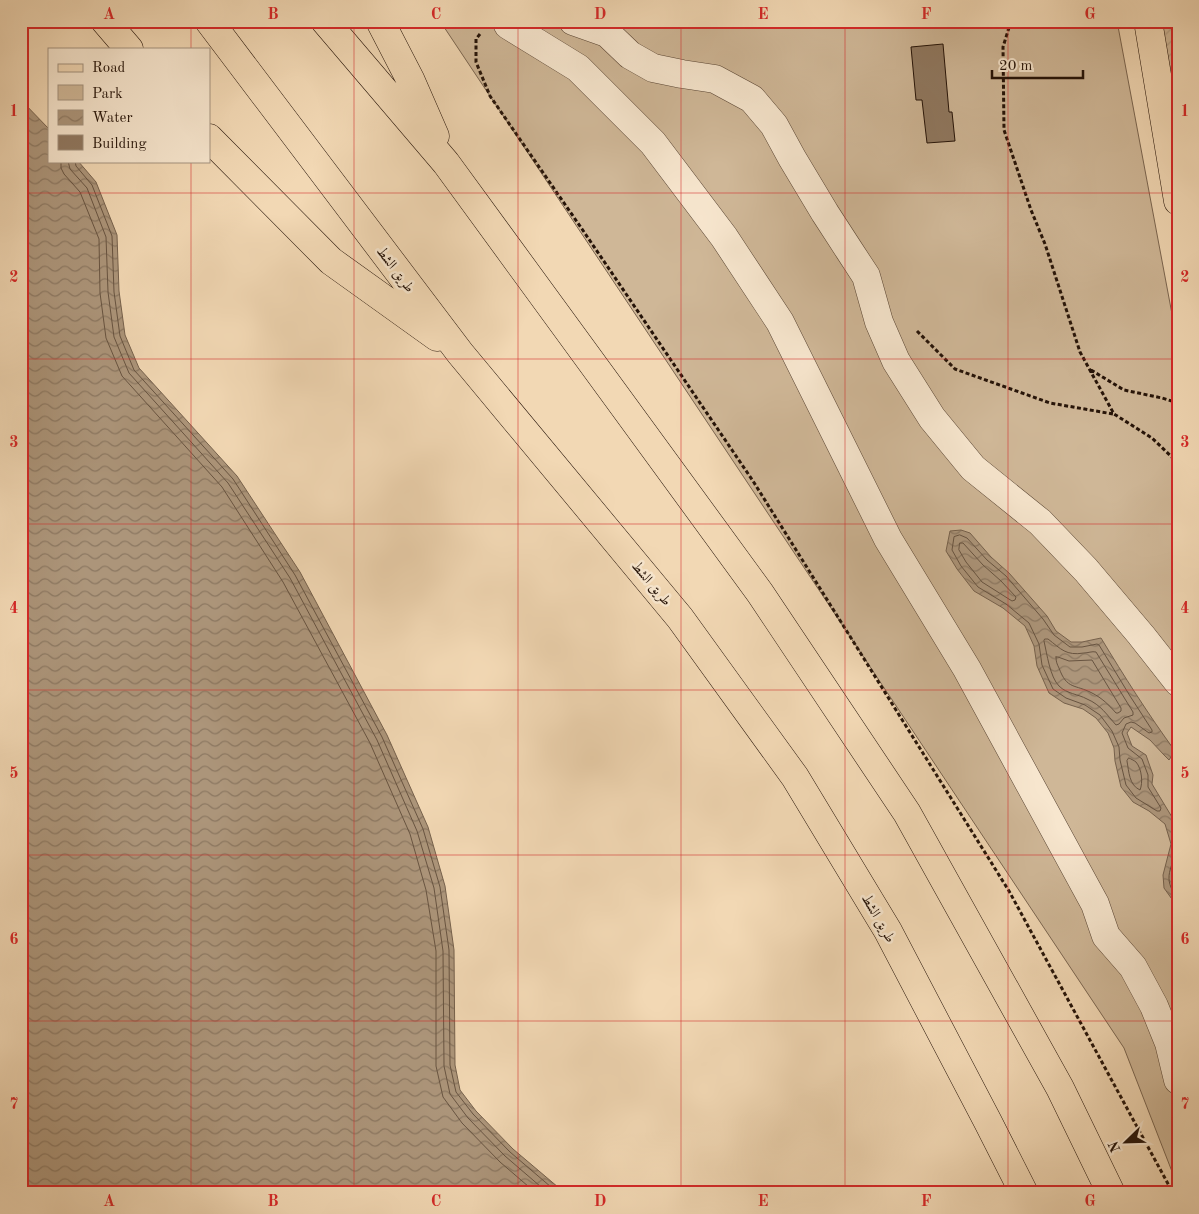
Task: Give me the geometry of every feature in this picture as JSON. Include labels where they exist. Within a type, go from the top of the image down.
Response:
[{"type":"main road","points":[[106,21],[128,48]]},
{"type":"main road","name":"طريق الشط","points":[[209,21],[460,353],[680,618],[795,777],[888,931],[1024,1193]]},
{"type":"main road","points":[[325,21],[446,163],[760,593],[907,813],[1060,1088],[1111,1193]]},
{"type":"main road","points":[[380,21],[411,81],[446,163]]},
{"type":"main road","points":[[1148,21],[1178,201]]},
{"type":"main road","points":[[210,139],[331,261],[460,353]]},
{"type":"street","points":[[572,21],[607,33],[630,55],[653,68],[715,79],[752,99],[774,125],[825,213],[866,276],[879,322],[896,361],[932,418],[974,468],[1040,522],[1086,570],[1178,682]]},
{"type":"street","points":[[513,23],[578,68],[652,143],[724,237],[780,322],[888,539],[966,669],[1095,904],[1106,936],[1133,967],[1154,1006],[1169,1043],[1178,1080]]},
{"type":"path","points":[[1010,21],[1003,48],[1004,130],[1031,210],[1045,244],[1080,352],[1114,414]]},
{"type":"path","points":[[513,23],[489,22],[476,39],[476,62],[490,96],[753,481],[999,874],[1173,1193]]},
{"type":"path","points":[[915,330],[955,369],[1050,403],[1114,414],[1152,438],[1178,463]]},
{"type":"path","points":[[1090,370],[1124,390],[1178,403]]},
{"type":"green space","points":[[440,21],[1117,21],[1178,346],[1178,1187],[1124,1048]]},
{"type":"green space","points":[[1160,21],[1178,21],[1178,114]]},
{"type":"water","points":[[21,100],[48,128],[48,162],[79,162],[96,182],[117,235],[119,291],[125,335],[139,368],[237,476],[300,572],[387,735],[428,827],[445,886],[454,950],[455,1065],[460,1090],[476,1111],[513,1149],[565,1193],[21,1193]]},
{"type":"water","points":[[961,530],[970,533],[991,557],[1009,573],[1047,616],[1056,631],[1071,642],[1101,638],[1136,695],[1175,751],[1169,760],[1150,740],[1131,727],[1127,733],[1132,746],[1146,755],[1153,775],[1152,784],[1178,827],[1178,904],[1174,902],[1164,888],[1163,875],[1171,844],[1165,824],[1149,811],[1133,802],[1121,787],[1114,748],[1108,733],[1096,718],[1083,709],[1064,703],[1049,693],[1037,666],[1034,646],[1025,626],[1003,608],[974,591],[957,569],[946,551],[950,531]]},
{"type":"building","points":[[943,44],[949,112],[952,112],[955,141],[927,143],[922,100],[916,100],[911,47]]}]
